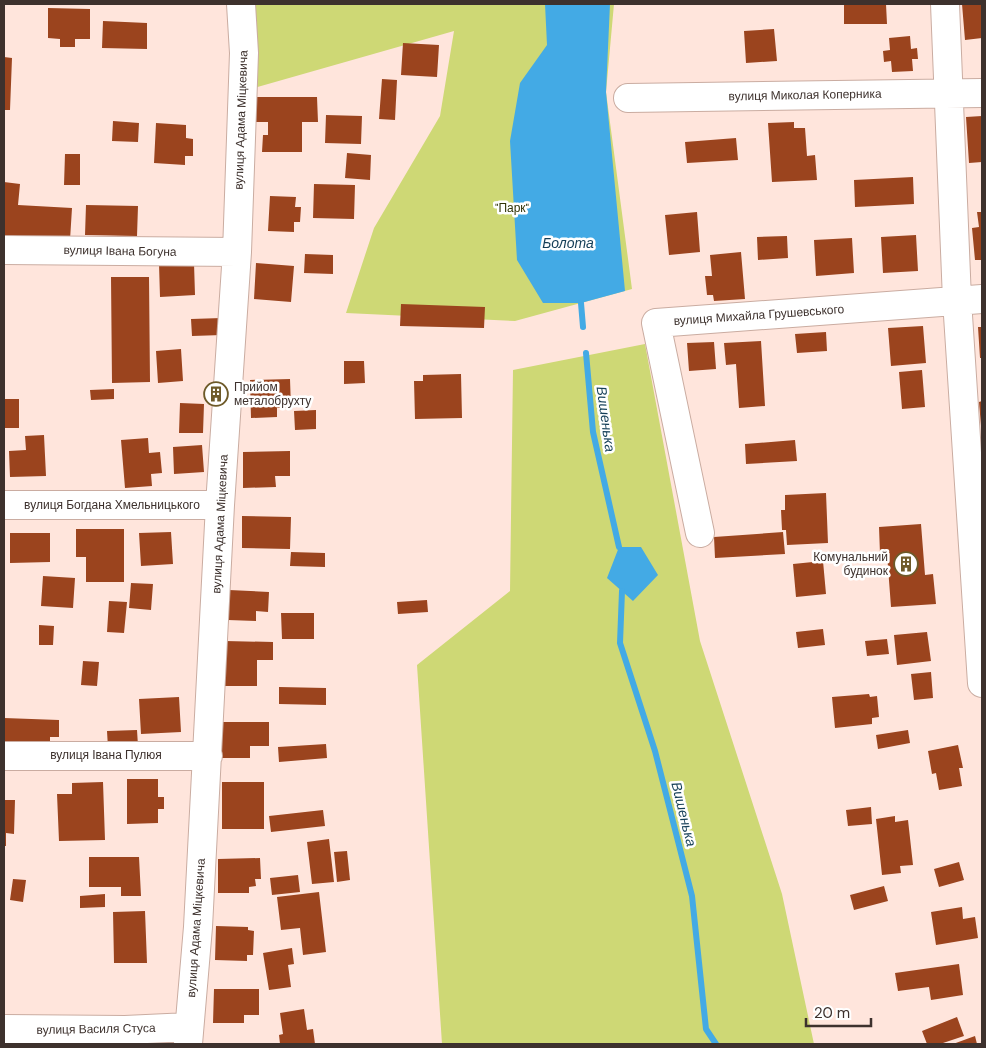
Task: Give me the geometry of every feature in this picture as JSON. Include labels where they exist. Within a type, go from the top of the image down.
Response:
[{"type":"street","name":"вулиця Адама Міцкевича","points":[[188,1036],[198,927],[220,505],[236,252],[244,53],[240,4]]},
{"type":"street","points":[[945,4],[948,93],[970,300],[982,683]]},
{"type":"street","name":"вулиця Миколая Коперника","points":[[628,98],[982,93]]},
{"type":"street","name":"вулиця Івана Богуна","points":[[4,250],[236,252]]},
{"type":"street","name":"вулиця Михайла Грушевського","points":[[700,533],[656,323],[970,300]]},
{"type":"street","name":"вулиця Богдана Хмельницького","points":[[4,505],[220,505]]},
{"type":"street","name":"вулиця Івана Пулюя","points":[[4,756],[208,756]]},
{"type":"street","name":"вулиця Василя Стуса","points":[[4,1030],[125,1030],[188,1036]]},
{"type":"green space","name":"\"Парк\"","points":[[249,4],[614,4],[606,92],[632,289],[515,321],[346,313],[374,228],[440,116],[454,31],[254,88]]},
{"type":"green space","points":[[645,344],[700,641],[782,894],[814,1044],[442,1044],[417,665],[510,591],[513,370]]},
{"type":"water","name":"Болота","points":[[545,4],[610,4],[606,92],[625,291],[581,303],[543,303],[517,260],[510,141],[520,83],[547,45]]},
{"type":"water","points":[[619,547],[641,547],[658,575],[633,601],[607,578]]},
{"type":"building","points":[[844,4],[886,4],[887,24],[844,24]]},
{"type":"building","points":[[962,4],[982,4],[982,38],[965,40]]},
{"type":"building","points":[[48,8],[90,9],[90,39],[75,39],[75,47],[60,47],[60,39],[48,38]]},
{"type":"building","points":[[103,21],[147,23],[147,49],[102,48]]},
{"type":"building","points":[[774,29],[777,61],[746,63],[744,31]]},
{"type":"building","points":[[910,36],[911,49],[917,48],[918,59],[912,59],[913,71],[892,72],[891,61],[884,62],[883,51],[890,50],[889,38]]},
{"type":"building","points":[[403,43],[439,45],[437,77],[401,75]]},
{"type":"building","points":[[4,57],[12,58],[10,110],[4,110]]},
{"type":"building","points":[[382,79],[397,80],[395,120],[379,119]]},
{"type":"building","points":[[253,97],[317,97],[318,122],[302,122],[302,152],[262,152],[263,135],[268,135],[268,122],[253,122]]},
{"type":"building","points":[[326,115],[362,116],[361,144],[325,143]]},
{"type":"building","points":[[982,116],[982,162],[969,163],[966,117]]},
{"type":"building","points":[[113,121],[139,123],[138,142],[112,141]]},
{"type":"building","points":[[794,122],[794,128],[805,128],[807,156],[815,155],[817,180],[772,182],[768,123]]},
{"type":"building","points":[[156,123],[186,125],[186,138],[193,139],[193,156],[185,156],[185,165],[154,163]]},
{"type":"building","points":[[736,138],[738,160],[687,163],[685,142]]},
{"type":"building","points":[[347,153],[371,155],[370,180],[345,178]]},
{"type":"building","points":[[65,154],[80,154],[80,185],[64,185]]},
{"type":"building","points":[[913,177],[914,204],[855,207],[854,180]]},
{"type":"building","points":[[4,182],[20,184],[18,205],[72,208],[70,240],[4,235]]},
{"type":"building","points":[[314,184],[355,185],[354,219],[313,218]]},
{"type":"building","points":[[270,196],[296,197],[295,207],[301,207],[300,222],[294,222],[294,232],[268,231]]},
{"type":"building","points":[[86,205],[138,206],[137,236],[85,235]]},
{"type":"building","points":[[697,212],[700,252],[669,255],[665,215]]},
{"type":"building","points":[[977,212],[982,212],[982,260],[975,260],[972,228],[979,227]]},
{"type":"building","points":[[916,235],[918,271],[883,273],[881,237]]},
{"type":"building","points":[[787,236],[788,258],[758,260],[757,237]]},
{"type":"building","points":[[852,238],[854,273],[816,276],[814,240]]},
{"type":"building","points":[[741,252],[745,299],[714,301],[713,295],[707,295],[705,276],[712,276],[710,255]]},
{"type":"building","points":[[305,254],[333,255],[333,274],[304,273]]},
{"type":"building","points":[[194,263],[195,295],[160,297],[159,264]]},
{"type":"building","points":[[256,263],[294,266],[291,302],[254,299]]},
{"type":"building","points":[[111,277],[149,277],[150,382],[112,383]]},
{"type":"building","points":[[401,304],[485,307],[484,328],[400,326]]},
{"type":"building","points":[[222,318],[222,335],[192,336],[191,319]]},
{"type":"building","points":[[923,326],[926,363],[891,366],[888,328]]},
{"type":"building","points":[[978,327],[982,327],[982,358],[980,358]]},
{"type":"building","points":[[826,332],[827,351],[797,353],[795,334]]},
{"type":"building","points":[[761,341],[765,406],[739,408],[736,364],[726,365],[724,343]]},
{"type":"building","points":[[714,342],[716,369],[689,371],[687,343]]},
{"type":"building","points":[[181,349],[183,381],[158,383],[156,351]]},
{"type":"building","points":[[344,361],[364,361],[365,383],[344,384]]},
{"type":"building","points":[[922,370],[925,407],[902,409],[899,372]]},
{"type":"building","points":[[461,374],[462,418],[415,419],[414,381],[423,381],[423,375]]},
{"type":"building","points":[[290,379],[291,408],[277,408],[277,417],[251,418],[250,380]]},
{"type":"building","points":[[114,389],[114,399],[91,400],[90,390]]},
{"type":"building","points":[[4,399],[19,399],[19,428],[4,428]]},
{"type":"building","points":[[982,401],[982,426],[981,426],[979,402]]},
{"type":"building","points":[[180,403],[204,404],[203,433],[179,433]]},
{"type":"building","points":[[316,410],[316,429],[295,430],[294,411]]},
{"type":"building","points":[[44,435],[46,476],[10,477],[9,451],[26,450],[25,436]]},
{"type":"building","points":[[148,438],[149,453],[160,452],[162,473],[151,474],[152,486],[125,488],[121,440]]},
{"type":"building","points":[[795,440],[797,461],[746,464],[745,444]]},
{"type":"building","points":[[202,445],[204,472],[174,474],[173,447]]},
{"type":"building","points":[[290,451],[290,476],[275,476],[276,487],[243,488],[243,452]]},
{"type":"building","points":[[826,493],[828,543],[787,545],[786,530],[782,530],[781,510],[785,510],[785,495]]},
{"type":"building","points":[[242,516],[291,517],[290,549],[242,548]]},
{"type":"building","name":"Комунальний будинок","points":[[921,524],[925,575],[933,574],[936,604],[891,607],[887,554],[880,554],[879,527]]},
{"type":"building","points":[[76,529],[124,529],[124,582],[86,582],[86,557],[76,557]]},
{"type":"building","points":[[171,532],[173,564],[141,566],[139,533]]},
{"type":"building","points":[[783,532],[785,554],[715,558],[714,537]]},
{"type":"building","points":[[10,533],[50,533],[50,562],[10,563]]},
{"type":"building","points":[[291,552],[325,553],[325,567],[290,566]]},
{"type":"building","points":[[823,561],[826,594],[796,597],[793,564]]},
{"type":"building","points":[[43,576],[75,578],[73,608],[41,606]]},
{"type":"building","points":[[131,583],[153,584],[151,610],[129,608]]},
{"type":"building","points":[[229,590],[269,592],[268,612],[256,611],[256,621],[228,620]]},
{"type":"building","points":[[427,600],[428,612],[398,614],[397,602]]},
{"type":"building","points":[[109,601],[127,602],[124,633],[107,632]]},
{"type":"building","points":[[281,613],[314,613],[314,639],[282,639]]},
{"type":"building","points":[[39,625],[54,626],[53,645],[39,645]]},
{"type":"building","points":[[823,629],[825,645],[798,648],[796,632]]},
{"type":"building","points":[[927,632],[931,661],[897,665],[894,635]]},
{"type":"building","points":[[887,639],[889,654],[867,656],[865,641]]},
{"type":"building","points":[[225,641],[273,642],[273,660],[257,660],[257,686],[224,686]]},
{"type":"building","points":[[83,661],[99,662],[97,686],[81,685]]},
{"type":"building","points":[[931,672],[933,698],[914,700],[911,674]]},
{"type":"building","points":[[279,687],[326,688],[326,705],[279,704]]},
{"type":"building","points":[[869,694],[870,697],[877,696],[879,717],[872,718],[872,724],[835,728],[832,697]]},
{"type":"building","points":[[179,697],[181,732],[141,734],[139,699]]},
{"type":"building","points":[[4,718],[59,720],[59,737],[50,737],[50,744],[4,742]]},
{"type":"building","points":[[221,722],[269,722],[269,746],[250,746],[250,758],[221,758]]},
{"type":"building","points":[[137,730],[138,746],[108,748],[107,731]]},
{"type":"building","points":[[908,730],[910,743],[878,749],[876,735]]},
{"type":"building","points":[[326,744],[327,758],[279,762],[278,747]]},
{"type":"building","points":[[958,745],[963,768],[959,768],[962,786],[939,790],[936,773],[932,774],[928,751]]},
{"type":"building","points":[[127,779],[158,779],[158,797],[164,797],[164,809],[158,809],[158,823],[127,824]]},
{"type":"building","points":[[103,782],[105,840],[59,841],[57,794],[72,794],[72,783]]},
{"type":"building","points":[[222,782],[264,782],[264,829],[222,829]]},
{"type":"building","points":[[4,800],[15,800],[14,834],[6,833],[6,846],[4,846]]},
{"type":"building","points":[[871,807],[872,824],[848,826],[846,810]]},
{"type":"building","points":[[323,810],[325,826],[271,832],[269,816]]},
{"type":"building","points":[[895,816],[895,822],[908,820],[913,865],[900,866],[901,873],[882,875],[876,819]]},
{"type":"building","points":[[329,839],[334,882],[312,884],[307,842]]},
{"type":"building","points":[[347,851],[350,880],[337,882],[334,852]]},
{"type":"building","points":[[89,857],[139,857],[141,896],[121,896],[121,887],[89,887]]},
{"type":"building","points":[[260,858],[261,879],[255,879],[256,886],[249,887],[249,893],[218,893],[218,859]]},
{"type":"building","points":[[959,862],[964,880],[939,887],[934,869]]},
{"type":"building","points":[[298,875],[300,892],[272,895],[270,878]]},
{"type":"building","points":[[13,879],[26,880],[23,902],[10,900]]},
{"type":"building","points":[[884,886],[888,901],[854,910],[850,895]]},
{"type":"building","points":[[319,892],[326,952],[303,955],[300,928],[281,930],[277,897]]},
{"type":"building","points":[[105,894],[105,907],[80,908],[80,896]]},
{"type":"building","points":[[962,907],[963,919],[975,917],[978,938],[936,945],[931,912]]},
{"type":"building","points":[[145,911],[147,963],[114,963],[113,912]]},
{"type":"building","points":[[216,926],[248,927],[248,930],[254,931],[253,955],[247,955],[247,961],[215,960]]},
{"type":"building","points":[[292,948],[294,964],[288,965],[291,987],[269,990],[263,953]]},
{"type":"building","points":[[959,964],[963,995],[931,1000],[929,987],[898,991],[895,973]]},
{"type":"building","points":[[214,989],[259,989],[259,1015],[244,1015],[244,1023],[213,1023]]},
{"type":"building","points":[[304,1009],[307,1030],[313,1029],[315,1044],[280,1044],[279,1035],[283,1034],[280,1013]]},
{"type":"building","points":[[957,1017],[964,1036],[940,1044],[927,1044],[922,1031]]},
{"type":"building","points":[[975,1036],[977,1044],[953,1044]]},
{"type":"waterway","name":"Вишенька","points":[[581,303],[583,327]]},
{"type":"waterway","name":"Вишенька","points":[[586,353],[593,432],[619,547]]},
{"type":"waterway","name":"Вишенька","points":[[622,591],[620,643],[655,751],[692,896],[706,1029],[716,1044]]},
{"type":"place","name":"Прийом металобрухту","points":[[216,394]]},
{"type":"place","name":"Комунальний будинок","points":[[906,564]]}]
